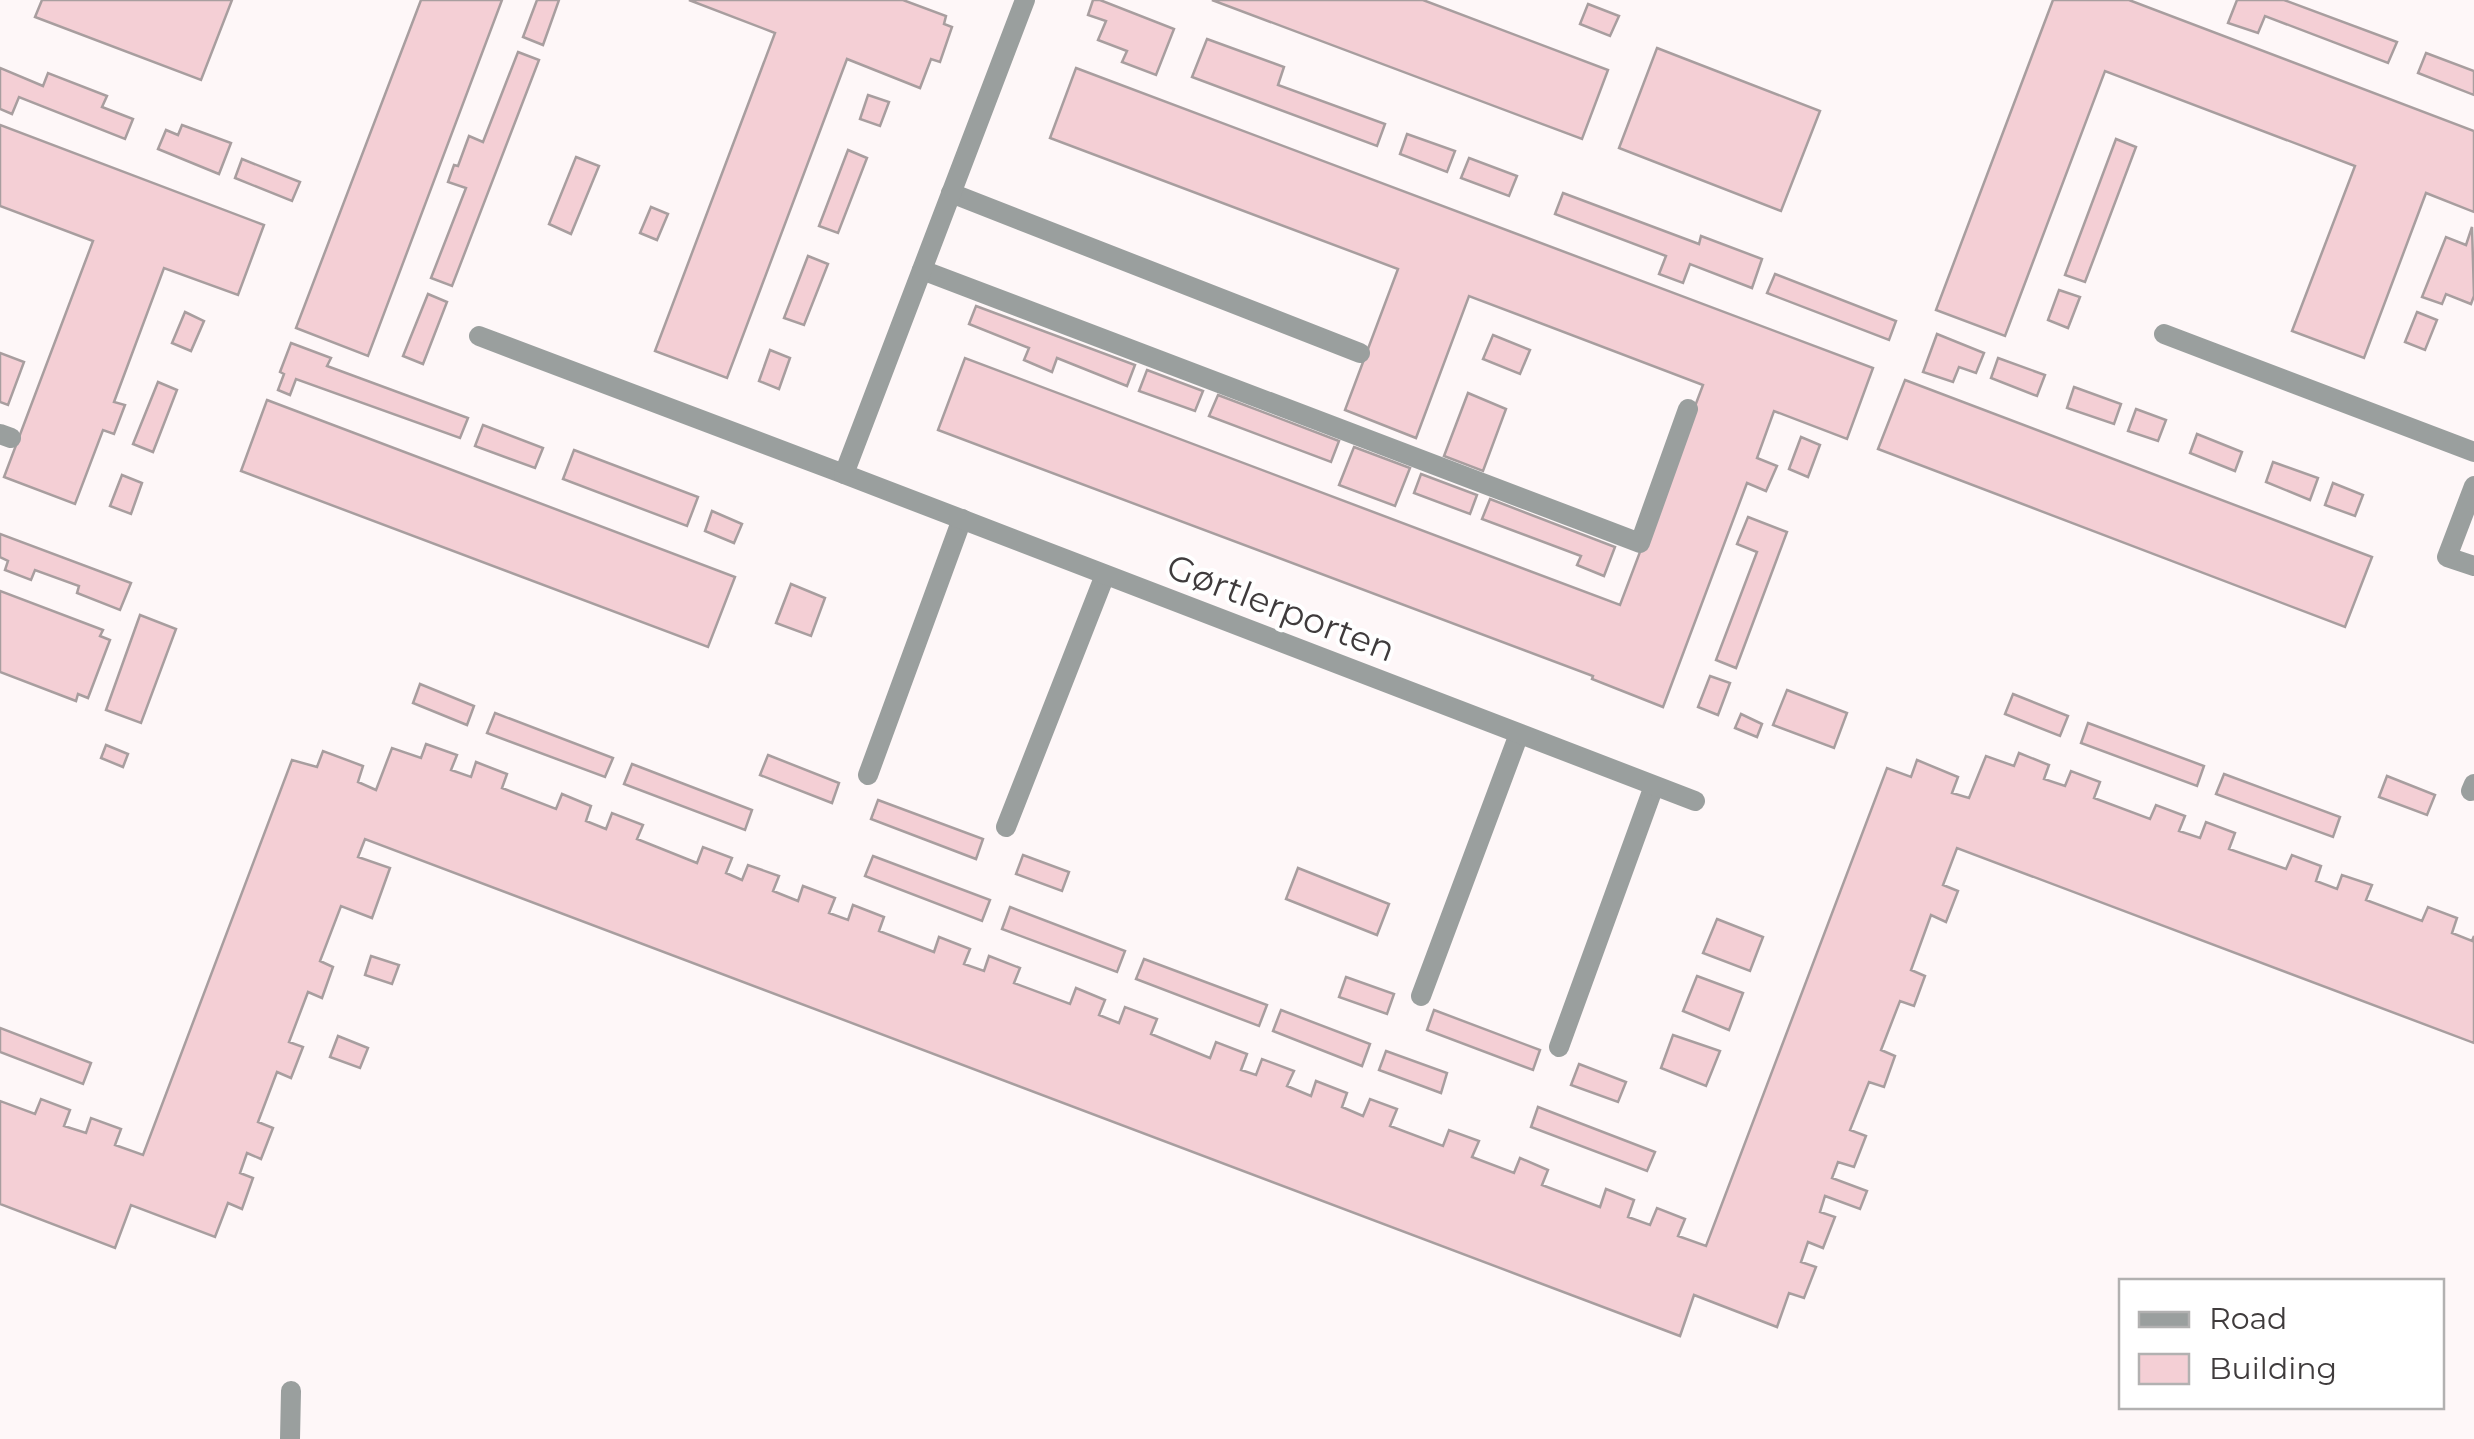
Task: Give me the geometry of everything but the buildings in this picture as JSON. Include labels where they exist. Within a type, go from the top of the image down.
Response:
[{"type":"street","points":[[844,474],[1024,0]]},
{"type":"street","points":[[951,194],[1360,353]]},
{"type":"street","points":[[922,270],[1640,543],[1688,409]]},
{"type":"street","points":[[2164,334],[2474,452]]},
{"type":"street","name":"Gørtlerporten","points":[[479,336],[1695,801]]},
{"type":"street","points":[[2474,486],[2447,556],[2474,566]]},
{"type":"street","points":[[868,775],[962,519]]},
{"type":"street","points":[[1006,827],[1105,575]]},
{"type":"street","points":[[1421,996],[1519,734]]},
{"type":"street","points":[[1559,1047],[1654,786]]},
{"type":"street","points":[[290,1439],[291,1391]]}]
